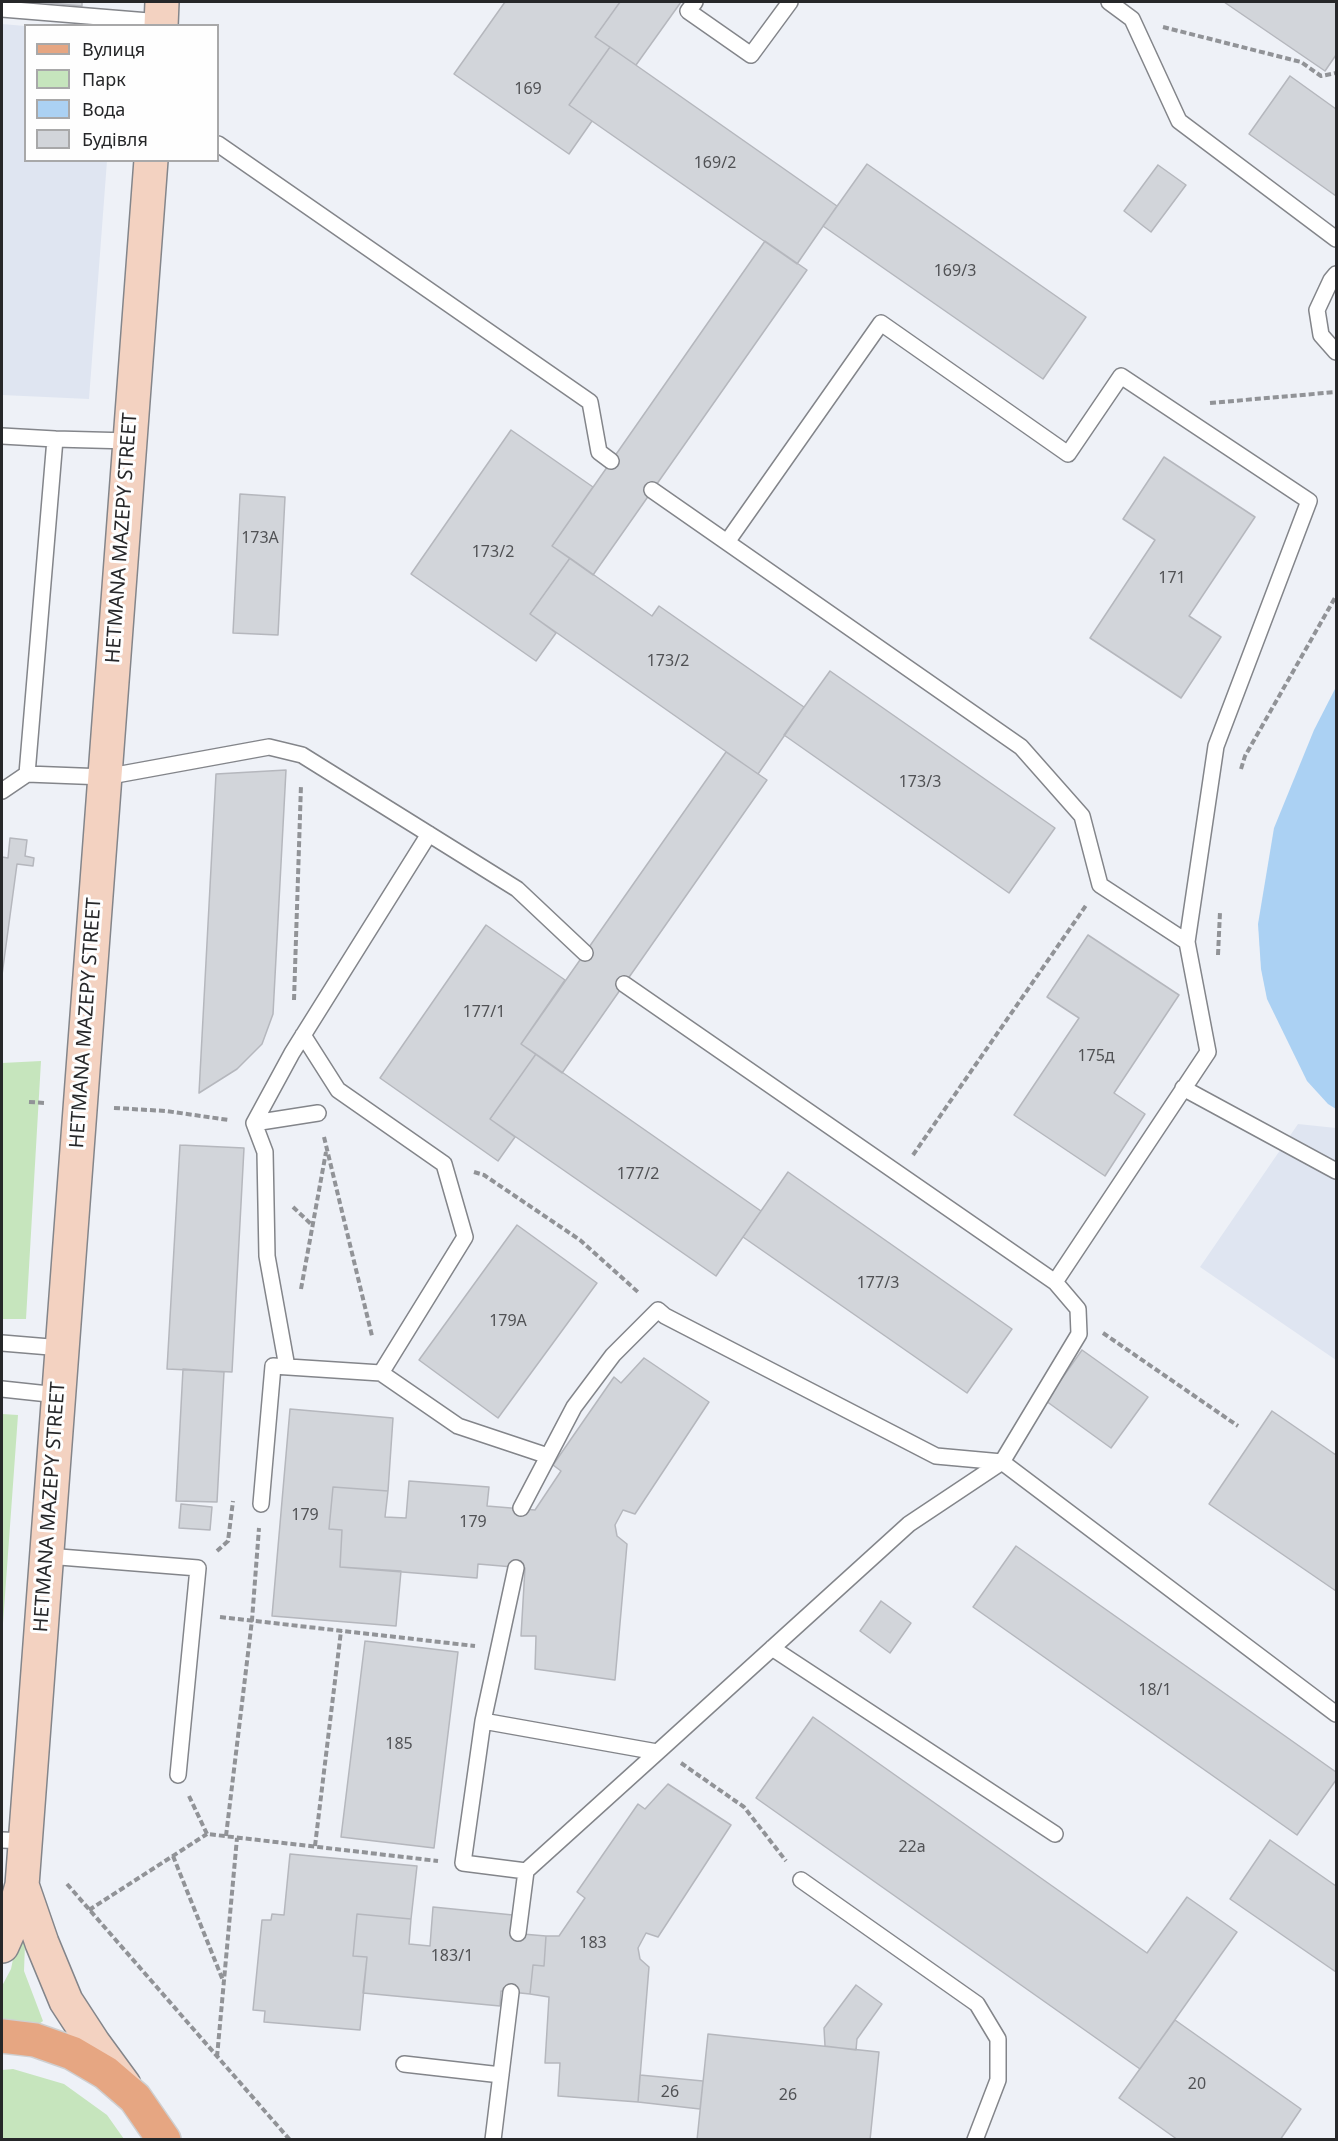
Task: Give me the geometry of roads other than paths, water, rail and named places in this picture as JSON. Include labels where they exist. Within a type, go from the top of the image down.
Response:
[{"type":"main road","name":"HETMANA MAZEPY STREET","points":[[135,2098],[94,2044],[66,2001],[42,1943],[22,1885],[14,1841],[47,1556],[151,162]]},
{"type":"main road","name":"HETMANA MAZEPY STREET","points":[[2,1946],[10,1928],[22,1885]]},
{"type":"main road","points":[[2,2036],[35,2040],[72,2053],[106,2073],[135,2098],[163,2139]]},
{"type":"lane","points":[[695,2],[688,11],[751,55],[790,2]]},
{"type":"lane","points":[[1109,2],[1132,20],[1179,121],[1336,238]]},
{"type":"lane","points":[[2,9],[161,16]]},
{"type":"lane","points":[[219,145],[590,402],[599,452],[611,461]]},
{"type":"lane","points":[[1336,274],[1317,310],[1321,335],[1336,352]]},
{"type":"lane","points":[[727,542],[880,323],[1068,454],[1121,376],[1309,501],[1216,746],[1186,942],[1208,1052],[1055,1282]]},
{"type":"lane","points":[[2,436],[130,441]]},
{"type":"lane","points":[[27,774],[55,439]]},
{"type":"lane","points":[[652,490],[1021,747],[1082,816],[1100,885],[1186,942]]},
{"type":"lane","points":[[2,791],[27,774],[105,777],[269,747],[302,755],[517,889],[585,953]]},
{"type":"lane","points":[[286,1367],[267,1256],[265,1152],[254,1123],[292,1053],[429,834]]},
{"type":"lane","points":[[518,1933],[526,1871],[909,1524],[1002,1462],[1079,1334],[1078,1309],[1055,1282],[624,984]]},
{"type":"lane","points":[[303,1035],[338,1090],[444,1164],[465,1237],[381,1373]]},
{"type":"lane","points":[[1183,1088],[1336,1170]]},
{"type":"lane","points":[[254,1123],[318,1113]]},
{"type":"lane","points":[[521,1508],[574,1407],[607,1364],[658,1310],[665,1316],[936,1456],[1002,1462],[1336,1713]]},
{"type":"lane","points":[[2,1343],[62,1348]]},
{"type":"lane","points":[[261,1504],[273,1366],[381,1373],[458,1426],[548,1456]]},
{"type":"lane","points":[[2,1389],[58,1395]]},
{"type":"lane","points":[[47,1556],[198,1568],[178,1775]]},
{"type":"lane","points":[[516,1568],[483,1721],[463,1863],[526,1871]]},
{"type":"lane","points":[[772,1648],[1055,1834]]},
{"type":"lane","points":[[483,1721],[659,1750]]},
{"type":"lane","points":[[801,1880],[977,2004],[998,2038],[998,2080],[975,2139]]},
{"type":"lane","points":[[493,2139],[511,1992]]},
{"type":"lane","points":[[404,2064],[501,2075]]},
{"type":"water","points":[[1336,687],[1336,1109],[1328,1104],[1307,1081],[1267,999],[1261,969],[1258,924],[1274,828],[1314,730]]}]
